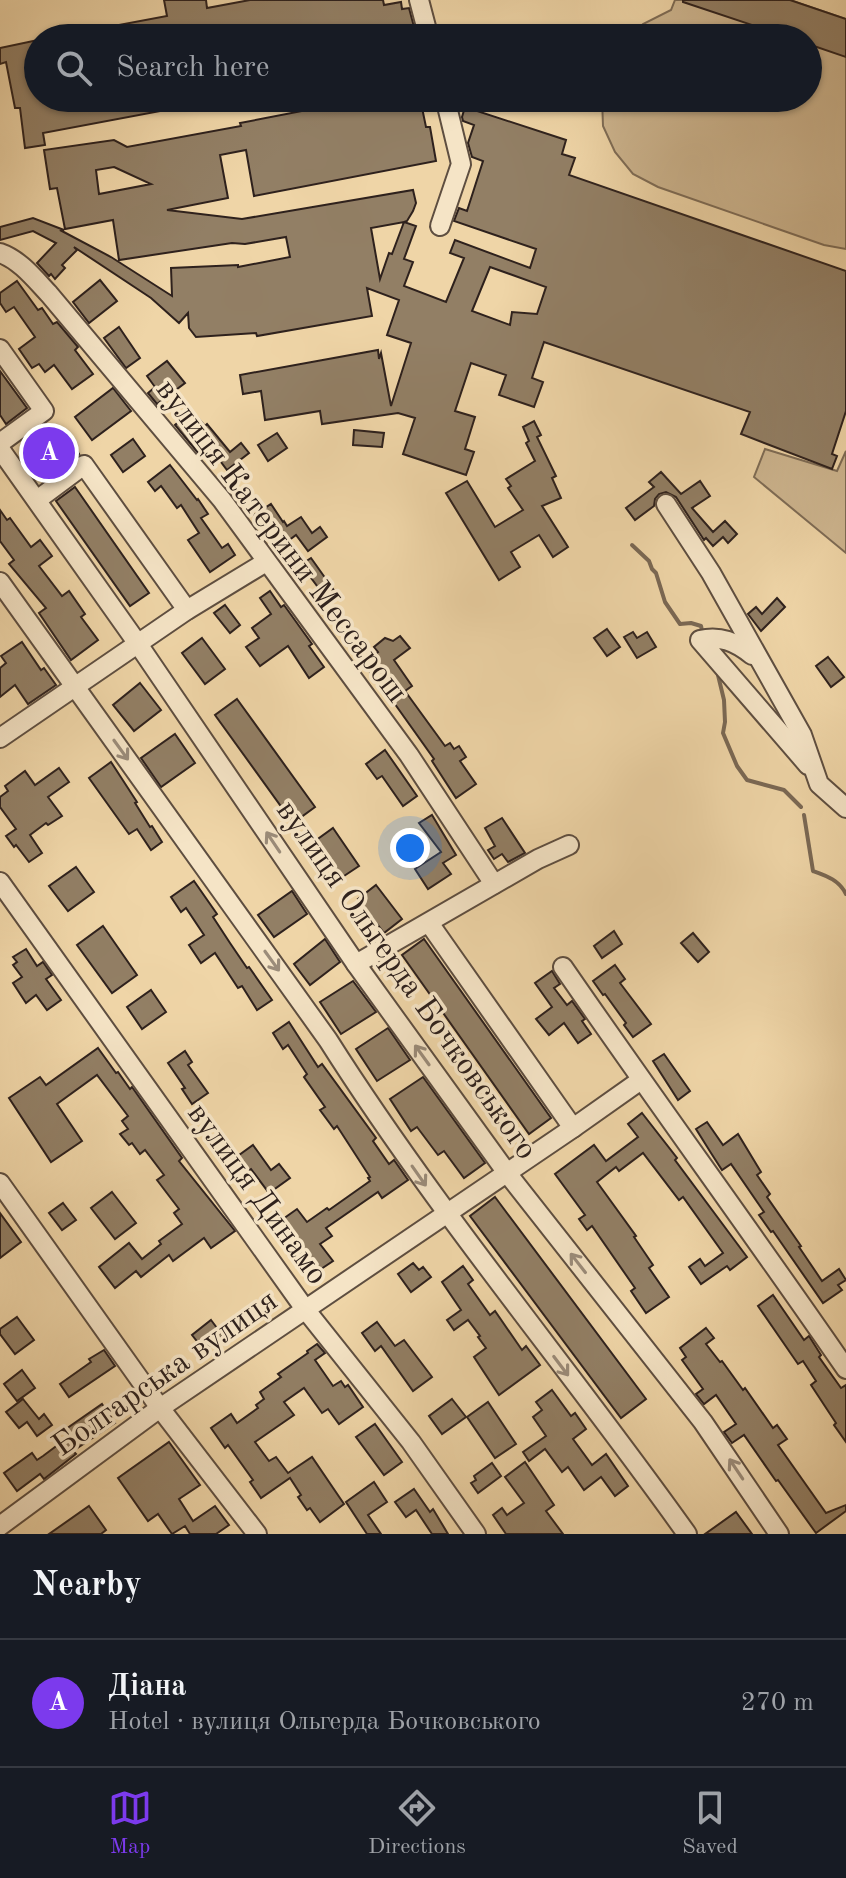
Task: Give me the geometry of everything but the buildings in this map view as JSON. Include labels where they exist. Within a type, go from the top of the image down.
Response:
[{"type":"street","points":[[419,0],[425,24]]},
{"type":"street","points":[[440,226],[461,164],[448,112]]},
{"type":"street","name":"вулиця Катерини Мессарош","points":[[0,253],[24,267],[78,327],[222,500],[409,755],[494,884]]},
{"type":"street","points":[[0,349],[44,411],[0,443]]},
{"type":"street","name":"вулиця Ольгерда Бочковського","points":[[0,449],[138,644],[356,964],[507,1173],[703,1422],[779,1534]]},
{"type":"street","points":[[37,500],[84,465],[187,610]]},
{"type":"street","points":[[666,504],[711,573],[802,735],[819,784],[846,808]]},
{"type":"street","points":[[0,738],[187,610],[266,562]]},
{"type":"street","points":[[0,582],[328,1040],[446,1214],[687,1534]]},
{"type":"street","points":[[759,660],[738,643],[703,639],[815,773]]},
{"type":"street","points":[[356,964],[538,859],[569,845]]},
{"type":"street","name":"вулиця Динамо","points":[[0,882],[305,1309],[411,1442],[476,1534]]},
{"type":"street","points":[[429,923],[573,1128]]},
{"type":"street","points":[[563,967],[846,1369]]},
{"type":"street","name":"Болгарська вулиця","points":[[1,1524],[160,1408],[641,1080]]},
{"type":"street","points":[[0,1183],[160,1408],[257,1534]]},
{"type":"shaded area","points":[[675,0],[790,0],[846,19],[846,249],[824,245],[658,187],[633,174],[615,152],[603,126],[602,112],[822,112],[822,24],[643,24],[671,10]]},
{"type":"shaded area","points":[[765,449],[837,471],[846,451],[846,553],[754,477]]},
{"type":"waterway","points":[[632,545],[649,561],[665,602],[680,624],[701,626],[703,635]]},
{"type":"waterway","points":[[717,671],[724,700],[723,733],[737,766],[747,780],[784,790],[801,807]]},
{"type":"waterway","points":[[804,815],[813,871],[836,882],[846,894]]},
{"type":"place","name":"Діана","points":[[49,453]]}]
